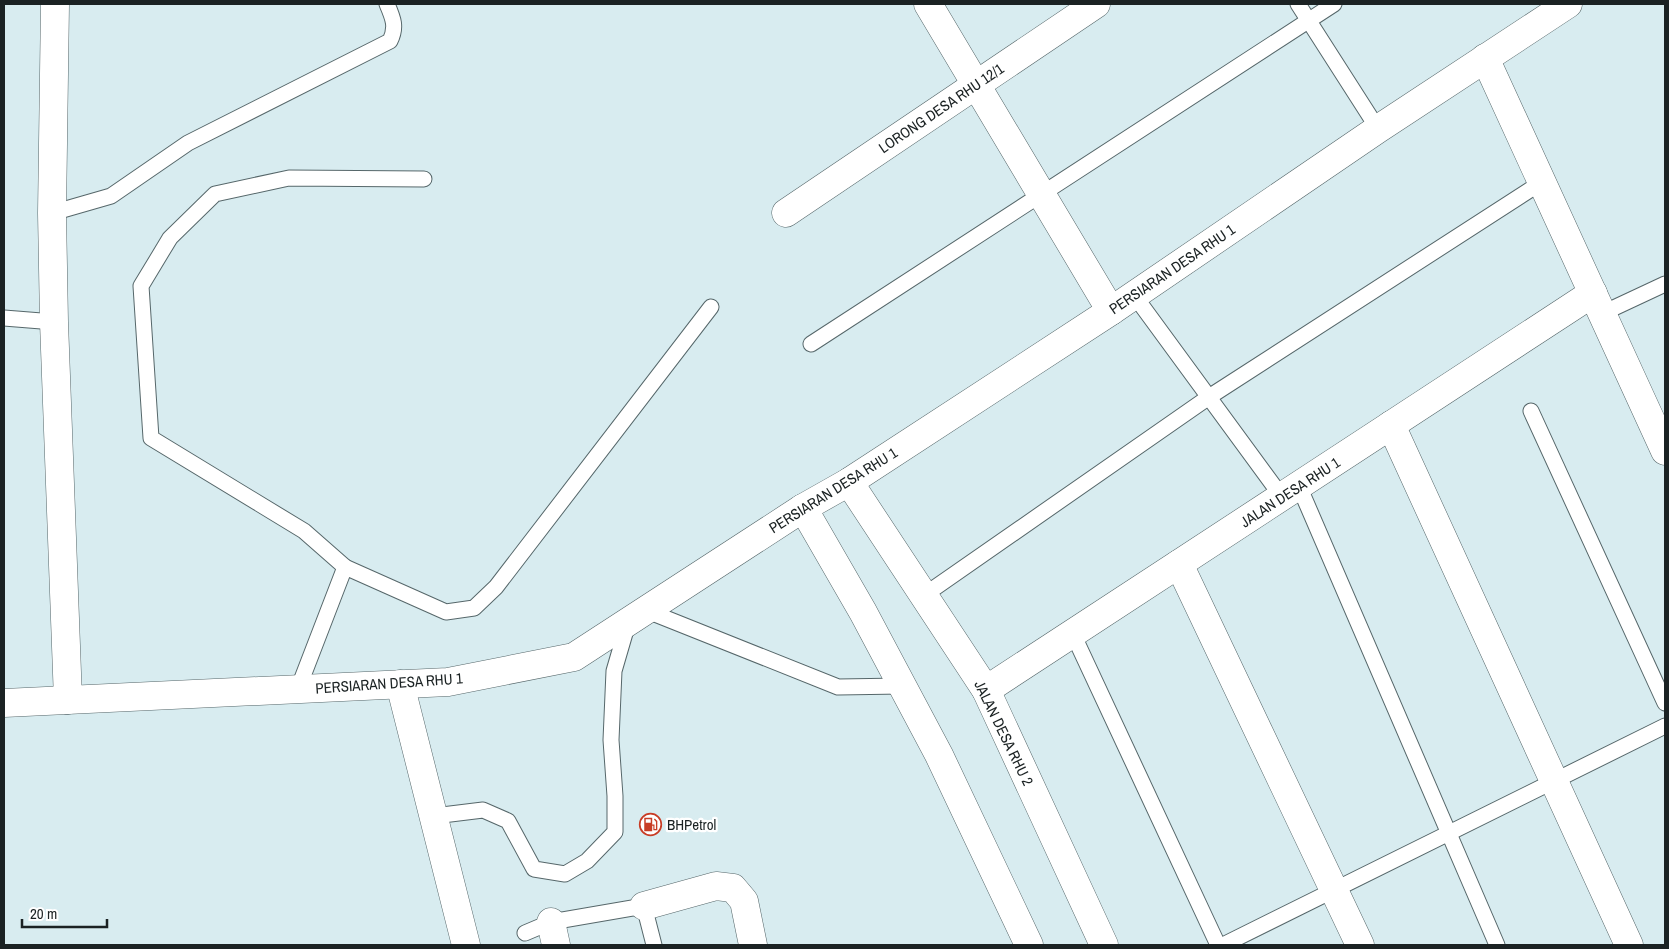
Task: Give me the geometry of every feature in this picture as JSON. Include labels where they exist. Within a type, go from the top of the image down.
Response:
[{"type":"street","points":[[55,4],[52,213],[54,322],[68,700]]},
{"type":"street","points":[[928,4],[1111,311]]},
{"type":"street","name":"LORONG DESA RHU 12/1","points":[[786,213],[1096,4]]},
{"type":"street","name":"PERSIARAN DESA RHU 1","points":[[4,703],[448,682],[574,656],[803,508],[849,482],[1134,296],[1378,129],[1568,4]]},
{"type":"street","points":[[1485,58],[1665,450]]},
{"type":"street","name":"JALAN DESA RHU 1","points":[[986,690],[1391,425],[1598,303]]},
{"type":"street","points":[[1391,425],[1629,945]]},
{"type":"street","name":"JALAN DESA RHU 2","points":[[849,482],[986,690],[1104,945]]},
{"type":"street","points":[[803,508],[863,612],[939,755],[1029,945]]},
{"type":"street","points":[[1179,564],[1360,945]]},
{"type":"street","points":[[400,684],[466,945]]},
{"type":"street","points":[[644,906],[716,886],[733,888],[744,901],[753,945]]},
{"type":"lane","points":[[52,213],[112,196],[188,143],[390,41],[394,32],[394,20],[387,4]]},
{"type":"lane","points":[[1298,4],[1378,129]]},
{"type":"lane","points":[[811,344],[1334,4]]},
{"type":"lane","points":[[424,179],[289,178],[215,194],[170,238],[141,286],[151,438],[304,531],[345,566],[446,612],[474,608],[496,587],[711,307]]},
{"type":"lane","points":[[923,596],[1209,397],[1542,182]]},
{"type":"lane","points":[[1598,303],[1665,284]]},
{"type":"lane","points":[[1134,296],[1209,397],[1290,491],[1449,834],[1497,945]]},
{"type":"lane","points":[[4,318],[54,322]]},
{"type":"lane","points":[[1530,411],[1665,703]]},
{"type":"lane","points":[[298,689],[345,566]]},
{"type":"lane","points":[[434,816],[483,810],[508,821],[534,869],[565,874],[587,861],[615,832],[615,796],[611,740],[614,671],[637,616],[838,687],[902,686]]},
{"type":"lane","points":[[1073,634],[1218,945]]},
{"type":"lane","points":[[1223,945],[1665,726]]},
{"type":"lane","points":[[525,933],[554,934],[644,906],[654,945]]},
{"type":"place","name":"BHPetrol","points":[[651,824]]}]
